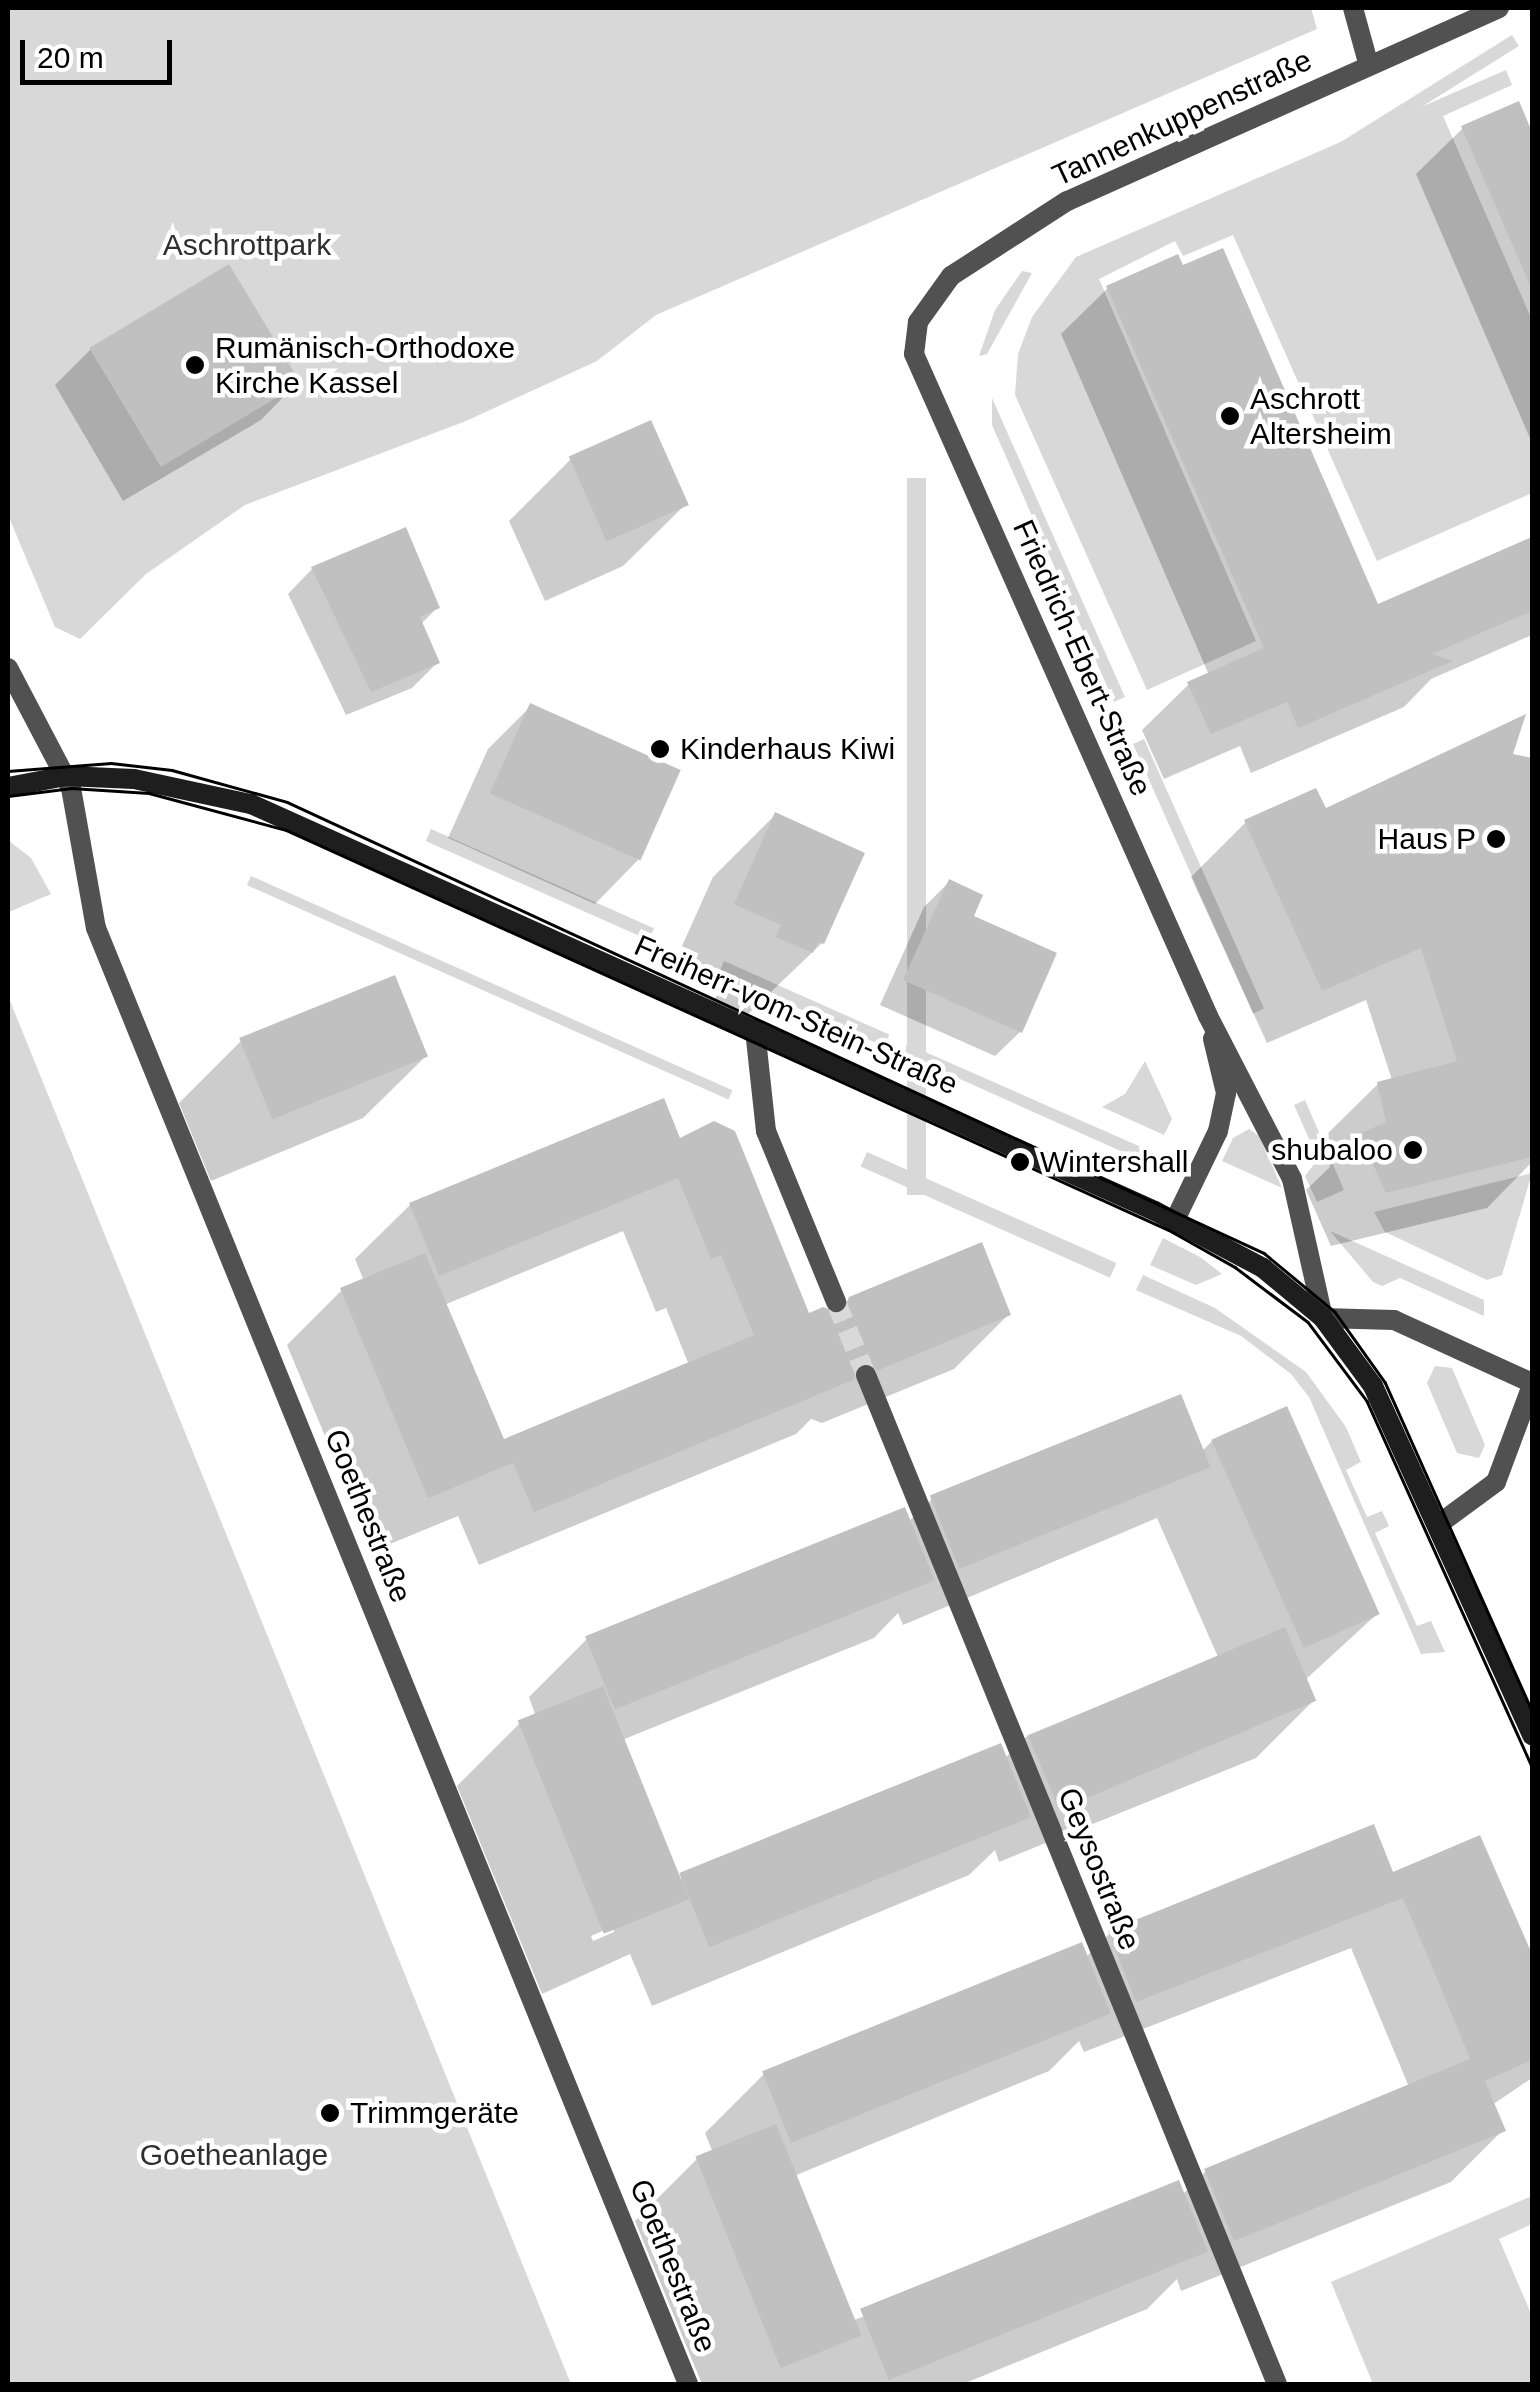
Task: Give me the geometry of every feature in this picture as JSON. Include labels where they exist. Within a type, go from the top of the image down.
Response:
[{"type":"street","points":[[1352,8],[1369,66]]},
{"type":"street","name":"Tannenkuppenstraße","points":[[918,322],[952,276],[1067,201],[1499,8]]},
{"type":"street","name":"Friedrich-Ebert-Straße","points":[[918,322],[914,354],[1208,1016],[1292,1179],[1323,1318],[1374,1386],[1532,1735]]},
{"type":"street","name":"Goethestraße","points":[[8,668],[66,776],[83,828],[96,928],[688,2384]]},
{"type":"street","name":"Freiherr-vom-Stein-Straße","points":[[8,787],[66,776],[166,783],[252,804],[1175,1220],[1263,1268],[1323,1318]]},
{"type":"street","name":"Friedrich-Ebert-Straße","points":[[1175,1220],[1218,1132],[1226,1093],[1208,1016]]},
{"type":"street","points":[[755,1030],[766,1131],[836,1302]]},
{"type":"street","points":[[1323,1318],[1394,1320],[1532,1384],[1496,1482],[1439,1524]]},
{"type":"street","name":"Geysostraße","points":[[866,1375],[1277,2384]]},
{"type":"green space","name":"Aschrottpark","points":[[8,8],[1311,8],[1317,29],[656,315],[597,361],[466,421],[245,505],[146,574],[80,639],[55,627],[8,515]]},
{"type":"green space","points":[[1512,35],[1519,46],[1310,176],[1303,165]]},
{"type":"green space","points":[[1506,70],[1512,85],[1443,116],[1532,320],[1532,493],[1377,561],[1233,235],[1183,256],[1175,241],[1099,279],[1256,641],[1147,690],[1015,395],[1018,354],[1032,317],[1076,257]]},
{"type":"green space","points":[[1022,271],[1032,273],[987,354],[979,356],[995,310]]},
{"type":"green space","points":[[992,398],[1125,697],[1114,702],[992,425]]},
{"type":"green space","points":[[907,478],[926,478],[926,1195],[907,1195]]},
{"type":"green space","points":[[1144,739],[1264,1008],[1253,1013],[1133,744]]},
{"type":"green space","points":[[431,829],[654,928],[649,940],[426,841]]},
{"type":"green space","points":[[8,840],[31,858],[51,894],[9,912]]},
{"type":"green space","points":[[251,876],[732,1090],[728,1099],[247,885]]},
{"type":"green space","points":[[724,961],[889,1035],[884,1046],[719,973]]},
{"type":"green space","name":"Goetheanlage","points":[[8,996],[571,2384],[8,2384]]},
{"type":"green space","points":[[907,1044],[1157,1154],[1152,1165],[904,1054]]},
{"type":"green space","points":[[1145,1061],[1172,1119],[1164,1135],[1102,1107],[1125,1094]]},
{"type":"green space","points":[[1305,1100],[1344,1190],[1317,1202],[1305,1176],[1318,1159],[1294,1105]]},
{"type":"green space","points":[[1249,1129],[1259,1136],[1282,1188],[1222,1161],[1233,1138]]},
{"type":"green space","points":[[867,1152],[1116,1263],[1110,1278],[860,1167]]},
{"type":"green space","points":[[1532,1173],[1502,1275],[1487,1280],[1385,1232],[1374,1212]]},
{"type":"green space","points":[[1330,1231],[1484,1300],[1484,1316],[1400,1278],[1382,1286],[1373,1282]]},
{"type":"green space","points":[[1163,1238],[1200,1257],[1222,1274],[1196,1285],[1150,1265]]},
{"type":"green space","points":[[1143,1275],[1215,1308],[1306,1372],[1346,1427],[1361,1462],[1346,1470],[1367,1517],[1382,1511],[1389,1526],[1375,1533],[1417,1626],[1431,1621],[1445,1652],[1421,1654],[1309,1397],[1291,1374],[1241,1336],[1136,1290]]},
{"type":"green space","points":[[1435,1366],[1452,1368],[1485,1445],[1479,1458],[1457,1453],[1427,1383]]},
{"type":"green space","points":[[1532,2196],[1532,2224],[1499,2239],[1532,2316],[1532,2384],[1373,2384],[1331,2282]]},
{"type":"building","points":[[1519,101],[1532,132],[1532,290],[1461,126]]},
{"type":"building","name":"Aschrott Altersheim","points":[[1223,248],[1378,604],[1532,537],[1532,611],[1432,654],[1453,661],[1298,728],[1287,702],[1211,734],[1187,682],[1264,648],[1106,286],[1178,254],[1183,265]]},
{"type":"building","name":"Rumänisch-Orthodoxe Kirche Kassel","points":[[229,264],[301,383],[161,467],[89,348]]},
{"type":"building","points":[[651,420],[689,505],[607,542],[569,457]]},
{"type":"building","points":[[406,527],[440,608],[420,617],[440,663],[371,692],[311,567]]},
{"type":"building","points":[[530,703],[681,770],[640,861],[490,793]]},
{"type":"building","points":[[1526,714],[1513,754],[1532,758],[1532,1157],[1386,1193],[1359,1134],[1386,1122],[1377,1082],[1457,1061],[1421,948],[1322,991],[1244,820],[1316,788],[1326,808]]},
{"type":"building","points":[[775,812],[865,853],[824,944],[818,942],[813,953],[776,937],[781,925],[734,904]]},
{"type":"building","points":[[949,879],[983,895],[974,916],[1057,953],[1022,1033],[903,980]]},
{"type":"building","points":[[395,975],[428,1057],[272,1120],[239,1038]]},
{"type":"building","points":[[664,1098],[680,1138],[714,1121],[735,1131],[809,1313],[823,1307],[842,1314],[849,1297],[982,1242],[1011,1315],[879,1370],[860,1363],[853,1380],[534,1512],[513,1463],[428,1498],[340,1288],[425,1253],[504,1439],[754,1335],[721,1255],[711,1259],[678,1178],[439,1276],[409,1203]]},
{"type":"building","points":[[1181,1394],[1211,1467],[959,1569],[930,1496]]},
{"type":"building","points":[[1287,1406],[1380,1614],[1304,1648],[1211,1440]]},
{"type":"building","points":[[905,1507],[935,1580],[615,1709],[585,1636]]},
{"type":"building","points":[[1285,1627],[1316,1701],[1059,1810],[1028,1736]]},
{"type":"building","points":[[603,1686],[689,1899],[604,1934],[518,1720]]},
{"type":"building","points":[[1001,1743],[1031,1817],[709,1947],[679,1873]]},
{"type":"building","points":[[1374,1824],[1393,1872],[1480,1835],[1532,1954],[1532,2060],[1485,2081],[1506,2131],[1234,2241],[1204,2169],[1470,2059],[1451,2012],[1403,1898],[1136,2002],[1108,1931]]},
{"type":"building","points":[[1082,1942],[1111,2013],[791,2143],[762,2071]]},
{"type":"building","points":[[776,2124],[861,2335],[781,2368],[695,2157]]},
{"type":"building","points":[[1179,2180],[1208,2251],[889,2380],[860,2309]]},
{"type":"tunnel","points":[[836,1302],[866,1375]]},
{"type":"tram line","points":[[8,771],[111,763],[172,770],[287,802],[1264,1253],[1335,1312],[1385,1382],[1532,1711]]},
{"type":"tram line","points":[[8,796],[71,788],[149,793],[286,830],[1169,1230],[1235,1267],[1308,1322],[1367,1401],[1532,1766]]},
{"type":"place","name":"Rumänisch-Orthodoxe Kirche Kassel","points":[[195,365]]},
{"type":"place","name":"Aschrott Altersheim","points":[[1230,416]]},
{"type":"place","name":"Kinderhaus Kiwi","points":[[660,749]]},
{"type":"place","name":"Haus P","points":[[1496,839]]},
{"type":"place","name":"shubaloo","points":[[1413,1150]]},
{"type":"place","name":"Wintershall","points":[[1020,1162]]},
{"type":"place","name":"Trimmgeräte","points":[[330,2113]]}]
